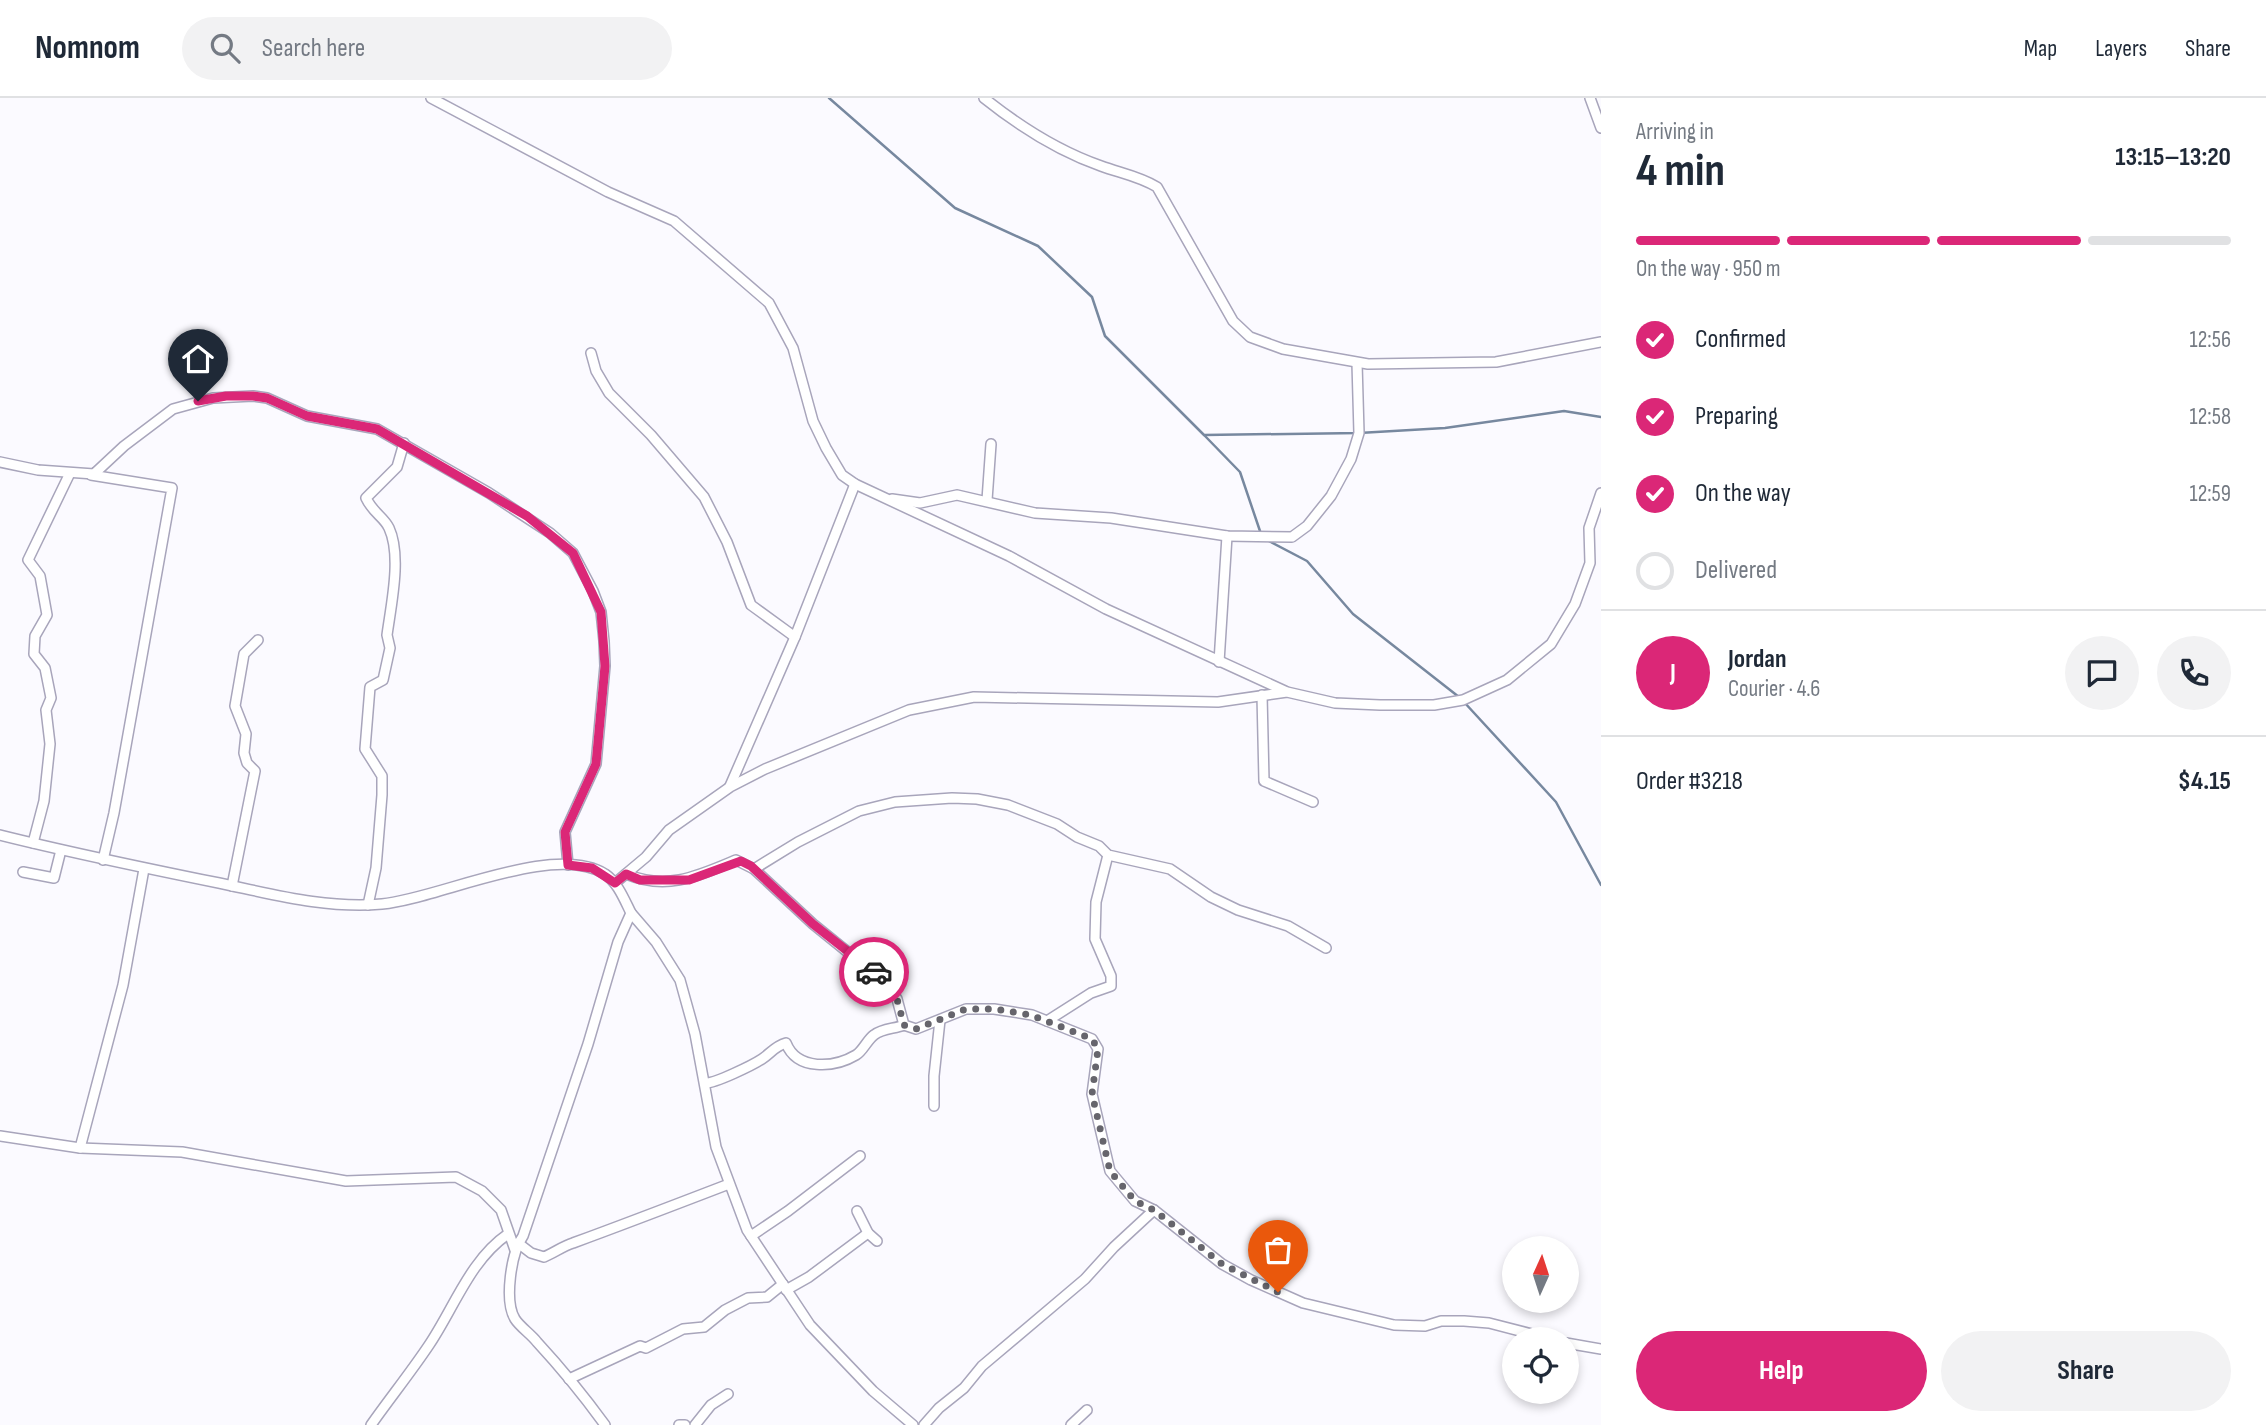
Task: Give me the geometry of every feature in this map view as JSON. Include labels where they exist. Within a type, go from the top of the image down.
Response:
[{"type":"street","points":[[431,98],[608,192],[674,221],[769,303],[793,348],[813,421],[826,448],[838,470],[858,486],[971,537],[1106,609],[1166,634],[1219,662],[1287,692],[1335,703],[1434,705],[1462,700],[1507,680],[1551,644],[1576,604],[1590,563],[1590,528],[1599,500]]},
{"type":"street","points":[[984,98],[1052,145],[1100,166],[1141,178],[1157,187],[1233,321],[1250,337],[1283,349],[1357,363],[1496,362],[1601,342]]},
{"type":"street","points":[[1590,98],[1601,128]]},
{"type":"street","points":[[591,353],[596,371],[608,393],[651,435],[704,497],[727,542],[751,605],[795,637]]},
{"type":"street","points":[[858,486],[875,489],[890,498],[920,503],[957,495],[1035,513],[1111,518],[1227,536],[1292,537],[1307,526],[1331,496],[1351,459],[1359,433],[1357,363]]},
{"type":"street","points":[[89,474],[94,474],[163,415],[183,405],[226,396],[267,398],[307,416],[377,429],[550,533],[573,553],[593,591],[601,612],[605,666],[599,744],[590,784],[565,832],[568,865]]},
{"type":"street","points":[[368,905],[376,868],[382,776],[365,749],[367,723],[370,687],[383,680],[390,648],[387,635],[396,554],[388,524],[372,511],[366,498],[397,467],[404,443]]},
{"type":"street","points":[[987,500],[991,444]]},
{"type":"street","points":[[0,462],[172,488],[114,813],[103,860]]},
{"type":"street","points":[[33,843],[44,801],[50,744],[46,710],[51,698],[45,668],[34,654],[35,636],[47,615],[42,585],[40,576],[28,560],[70,473]]},
{"type":"street","points":[[730,787],[858,486]]},
{"type":"street","points":[[1219,662],[1227,536]]},
{"type":"street","points":[[232,886],[256,771],[247,763],[244,753],[246,734],[235,706],[244,654],[258,640]]},
{"type":"street","points":[[615,883],[670,830],[730,787],[909,710],[974,697],[1218,702],[1287,692]]},
{"type":"street","points":[[1262,695],[1264,781],[1313,802]]},
{"type":"street","points":[[754,869],[798,842],[859,811],[895,802],[952,797],[977,799],[1008,806],[1057,824],[1077,837],[1099,846],[1108,855],[1170,869],[1220,901],[1238,910],[1288,926],[1326,948]]},
{"type":"street","points":[[0,835],[144,869],[313,902],[368,905],[400,902],[495,874],[568,865],[592,868],[615,883],[631,913],[656,942],[680,980],[705,1083],[716,1147],[751,1236],[810,1325],[873,1391],[913,1425]]},
{"type":"street","points":[[23,872],[54,878],[61,850]]},
{"type":"street","points":[[1047,1021],[1091,993],[1111,986],[1111,976],[1094,939],[1096,902],[1108,855]]},
{"type":"street","points":[[626,874],[640,880],[689,880],[736,860],[754,869],[813,924],[886,983],[897,999],[904,1025]]},
{"type":"street","points":[[80,1148],[123,985],[144,869]]},
{"type":"street","points":[[606,1425],[569,1379],[515,1320],[511,1308],[512,1262],[587,1044],[618,942],[631,913]]},
{"type":"street","points":[[705,1083],[714,1084],[786,1043],[789,1051],[802,1059],[830,1067],[857,1055],[874,1035],[904,1025],[916,1029],[954,1013],[980,1008],[1011,1010],[1047,1021],[1096,1042],[1098,1049],[1092,1094],[1110,1171],[1135,1201],[1154,1210],[1222,1264],[1303,1303],[1394,1325],[1425,1326],[1441,1321],[1464,1321],[1502,1327]]},
{"type":"street","points":[[934,1106],[940,1020]]},
{"type":"street","points":[[0,1136],[80,1148],[181,1152],[289,1168],[346,1181],[456,1177],[482,1191],[501,1210],[507,1222],[508,1234],[516,1246],[544,1257],[571,1243],[650,1216],[662,1208],[729,1184]]},
{"type":"street","points":[[751,1236],[860,1156]]},
{"type":"street","points":[[924,1425],[970,1382],[982,1366],[1085,1279],[1114,1247],[1154,1210]]},
{"type":"street","points":[[857,1211],[868,1233],[877,1241]]},
{"type":"street","points":[[569,1379],[640,1346],[646,1348],[683,1329],[704,1327],[724,1310],[748,1298],[767,1297],[809,1277],[868,1233]]},
{"type":"street","points":[[372,1425],[430,1344],[469,1277],[490,1250],[508,1234]]},
{"type":"street","points":[[1579,1345],[1601,1349]]},
{"type":"street","points":[[694,1425],[711,1405],[728,1394]]},
{"type":"street","points":[[1070,1425],[1087,1410]]},
{"type":"street","points":[[679,1425],[685,1425]]},
{"type":"waterway","points":[[829,98],[955,208],[1038,246],[1092,297],[1105,336],[1204,435],[1359,433],[1445,428],[1564,411],[1601,417]]},
{"type":"waterway","points":[[1205,436],[1240,472],[1261,534]]},
{"type":"waterway","points":[[1265,539],[1307,561],[1353,614],[1459,697]]},
{"type":"waterway","points":[[1464,702],[1556,802],[1601,885]]},
{"type":"way so far","points":[[874,972],[897,999],[904,1025],[911,1029],[927,1026],[966,1009],[1011,1010],[1031,1015],[1096,1042],[1098,1049],[1092,1094],[1110,1171],[1135,1201],[1154,1210],[1222,1264],[1278,1292]]},
{"type":"route","points":[[198,401],[239,395],[267,398],[307,416],[377,429],[489,493],[550,533],[573,553],[593,591],[601,612],[604,641],[605,666],[596,764],[590,784],[565,832],[568,865],[592,868],[615,883],[626,874],[640,880],[689,880],[736,860],[741,861],[751,866],[813,924],[874,972]]}]
